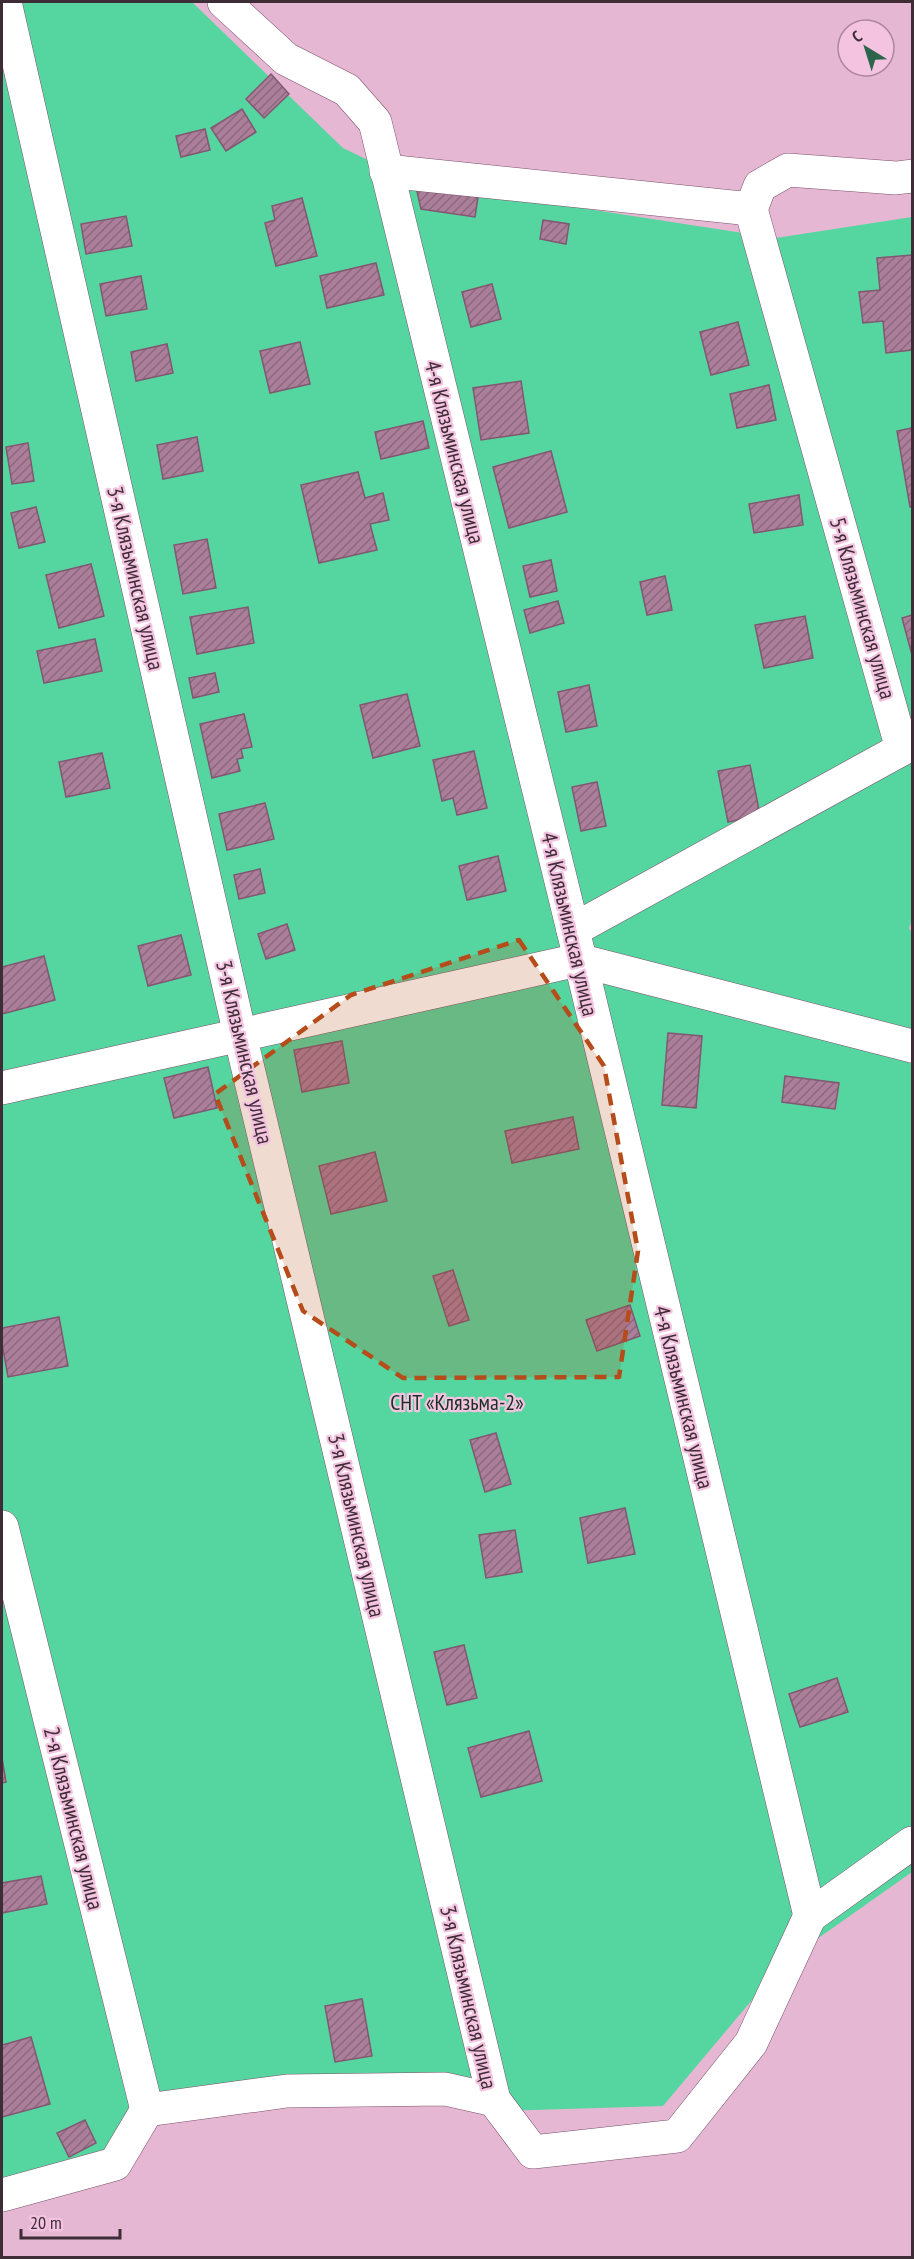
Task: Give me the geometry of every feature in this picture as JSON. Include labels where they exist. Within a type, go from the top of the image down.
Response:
[{"type":"lane","name":"3-я Клязьминская улица","points":[[5,2],[240,1035],[494,2100]]},
{"type":"lane","name":"4-я Клязьминская улица","points":[[224,2],[286,59],[347,90],[375,123],[810,1917]]},
{"type":"lane","points":[[386,171],[752,209],[760,186],[788,170],[896,178],[912,176]]},
{"type":"lane","name":"5-я Клязьминская улица","points":[[575,945],[902,749],[752,209]]},
{"type":"lane","points":[[2,1088],[240,1035],[575,945],[912,1046]]},
{"type":"lane","name":"2-я Клязьминская улица","points":[[2,1527],[147,2110]]},
{"type":"lane","points":[[2,2195],[115,2164],[147,2110],[287,2091],[445,2089],[494,2100],[533,2152],[677,2136],[751,2043],[810,1917],[912,1843]]},
{"type":"highlighted area","points":[[519,940],[604,1066],[638,1251],[619,1377],[403,1378],[303,1311],[215,1094],[351,995]]},
{"type":"green space","name":"СНТ «Клязьма-2»","points":[[2,2],[192,2],[343,148],[413,182],[776,238],[912,217],[912,920],[909,928],[912,933],[912,1872],[783,1963],[663,2106],[502,2111],[455,2080],[161,2118],[67,2194],[2,2204]]},
{"type":"building","points":[[271,74],[289,94],[264,118],[246,99]]},
{"type":"building","points":[[242,109],[256,132],[226,151],[211,128]]},
{"type":"building","points":[[205,129],[210,150],[181,157],[176,136]]},
{"type":"building","points":[[416,187],[478,197],[475,217],[421,209]]},
{"type":"building","points":[[302,198],[317,256],[276,266],[265,223],[275,220],[272,206]]},
{"type":"building","points":[[126,216],[132,246],[86,254],[81,224]]},
{"type":"building","points":[[543,220],[569,224],[566,244],[540,239]]},
{"type":"building","points":[[912,255],[912,350],[886,353],[883,321],[863,323],[859,292],[880,290],[877,258]]},
{"type":"building","points":[[376,263],[384,295],[327,308],[320,276]]},
{"type":"building","points":[[141,276],[147,309],[106,316],[100,284]]},
{"type":"building","points":[[492,284],[501,319],[471,327],[462,292]]},
{"type":"building","points":[[738,322],[749,365],[711,375],[700,332]]},
{"type":"building","points":[[300,342],[310,384],[270,393],[260,351]]},
{"type":"building","points":[[167,344],[173,373],[136,381],[131,352]]},
{"type":"building","points":[[521,381],[529,433],[481,440],[473,388]]},
{"type":"building","points":[[769,385],[776,420],[737,428],[730,394]]},
{"type":"building","points":[[423,421],[429,448],[381,459],[375,432]]},
{"type":"building","points":[[912,428],[912,507],[910,507],[897,431]]},
{"type":"building","points":[[197,437],[203,471],[163,479],[157,445]]},
{"type":"building","points":[[28,443],[34,481],[12,484],[6,447]]},
{"type":"building","points":[[551,451],[567,512],[509,528],[493,467]]},
{"type":"building","points":[[358,472],[365,498],[383,493],[389,520],[370,524],[377,550],[319,563],[301,485]]},
{"type":"building","points":[[799,495],[803,525],[754,533],[749,504]]},
{"type":"building","points":[[36,507],[45,542],[19,548],[11,513]]},
{"type":"building","points":[[207,539],[216,588],[183,594],[174,545]]},
{"type":"building","points":[[551,560],[557,591],[530,597],[523,566]]},
{"type":"building","points":[[91,564],[104,616],[59,628],[46,575]]},
{"type":"building","points":[[665,576],[672,610],[647,615],[640,582]]},
{"type":"building","points":[[558,601],[564,623],[530,633],[524,610]]},
{"type":"building","points":[[248,607],[254,643],[197,654],[190,617]]},
{"type":"building","points":[[912,615],[912,655],[902,618]]},
{"type":"building","points":[[805,616],[813,658],[764,668],[755,625]]},
{"type":"building","points":[[95,639],[102,671],[44,683],[37,651]]},
{"type":"building","points":[[215,673],[219,692],[193,698],[189,678]]},
{"type":"building","points":[[589,685],[597,726],[566,732],[558,692]]},
{"type":"building","points":[[407,694],[420,746],[373,758],[360,705]]},
{"type":"building","points":[[244,714],[252,747],[241,749],[243,758],[237,759],[240,771],[212,778],[200,724]]},
{"type":"building","points":[[474,751],[487,808],[457,815],[453,798],[442,801],[433,760]]},
{"type":"building","points":[[102,753],[110,788],[66,797],[59,762]]},
{"type":"building","points":[[750,765],[760,815],[728,822],[718,771]]},
{"type":"building","points":[[597,782],[606,826],[581,831],[572,787]]},
{"type":"building","points":[[265,803],[274,839],[227,850],[219,814]]},
{"type":"building","points":[[498,856],[506,891],[467,900],[459,866]]},
{"type":"building","points":[[260,869],[265,893],[239,899],[234,875]]},
{"type":"building","points":[[287,924],[295,950],[266,959],[258,934]]},
{"type":"building","points":[[181,935],[191,975],[148,986],[138,946]]},
{"type":"building","points":[[44,956],[55,1000],[2,1014],[2,967]]},
{"type":"building","points":[[668,1033],[702,1036],[696,1108],[662,1105]]},
{"type":"building","points":[[342,1041],[349,1083],[302,1092],[294,1050]]},
{"type":"building","points":[[208,1067],[217,1108],[174,1118],[164,1078]]},
{"type":"building","points":[[785,1076],[839,1083],[835,1109],[782,1102]]},
{"type":"building","points":[[573,1117],[579,1149],[512,1163],[505,1131]]},
{"type":"building","points":[[375,1152],[387,1201],[331,1214],[319,1166]]},
{"type":"building","points":[[453,1270],[469,1320],[449,1326],[433,1276]]},
{"type":"building","points":[[630,1305],[640,1336],[597,1351],[586,1320]]},
{"type":"building","points":[[59,1317],[68,1366],[8,1377],[2,1344],[2,1328]]},
{"type":"building","points":[[496,1433],[511,1484],[485,1492],[470,1440]]},
{"type":"building","points":[[625,1508],[635,1554],[588,1563],[580,1518]]},
{"type":"building","points":[[515,1530],[522,1572],[486,1578],[479,1535]]},
{"type":"building","points":[[464,1645],[477,1698],[447,1705],[434,1652]]},
{"type":"building","points":[[837,1678],[848,1712],[800,1727],[789,1694]]},
{"type":"building","points":[[529,1731],[542,1781],[481,1797],[468,1748]]},
{"type":"building","points":[[2,1758],[6,1782],[2,1783]]},
{"type":"building","points":[[41,1876],[47,1904],[2,1913],[2,1883]]},
{"type":"building","points":[[362,1999],[372,2056],[335,2062],[325,2006]]},
{"type":"building","points":[[31,2037],[50,2104],[2,2117],[2,2045]]},
{"type":"building","points":[[85,2120],[96,2143],[69,2157],[57,2133]]}]
